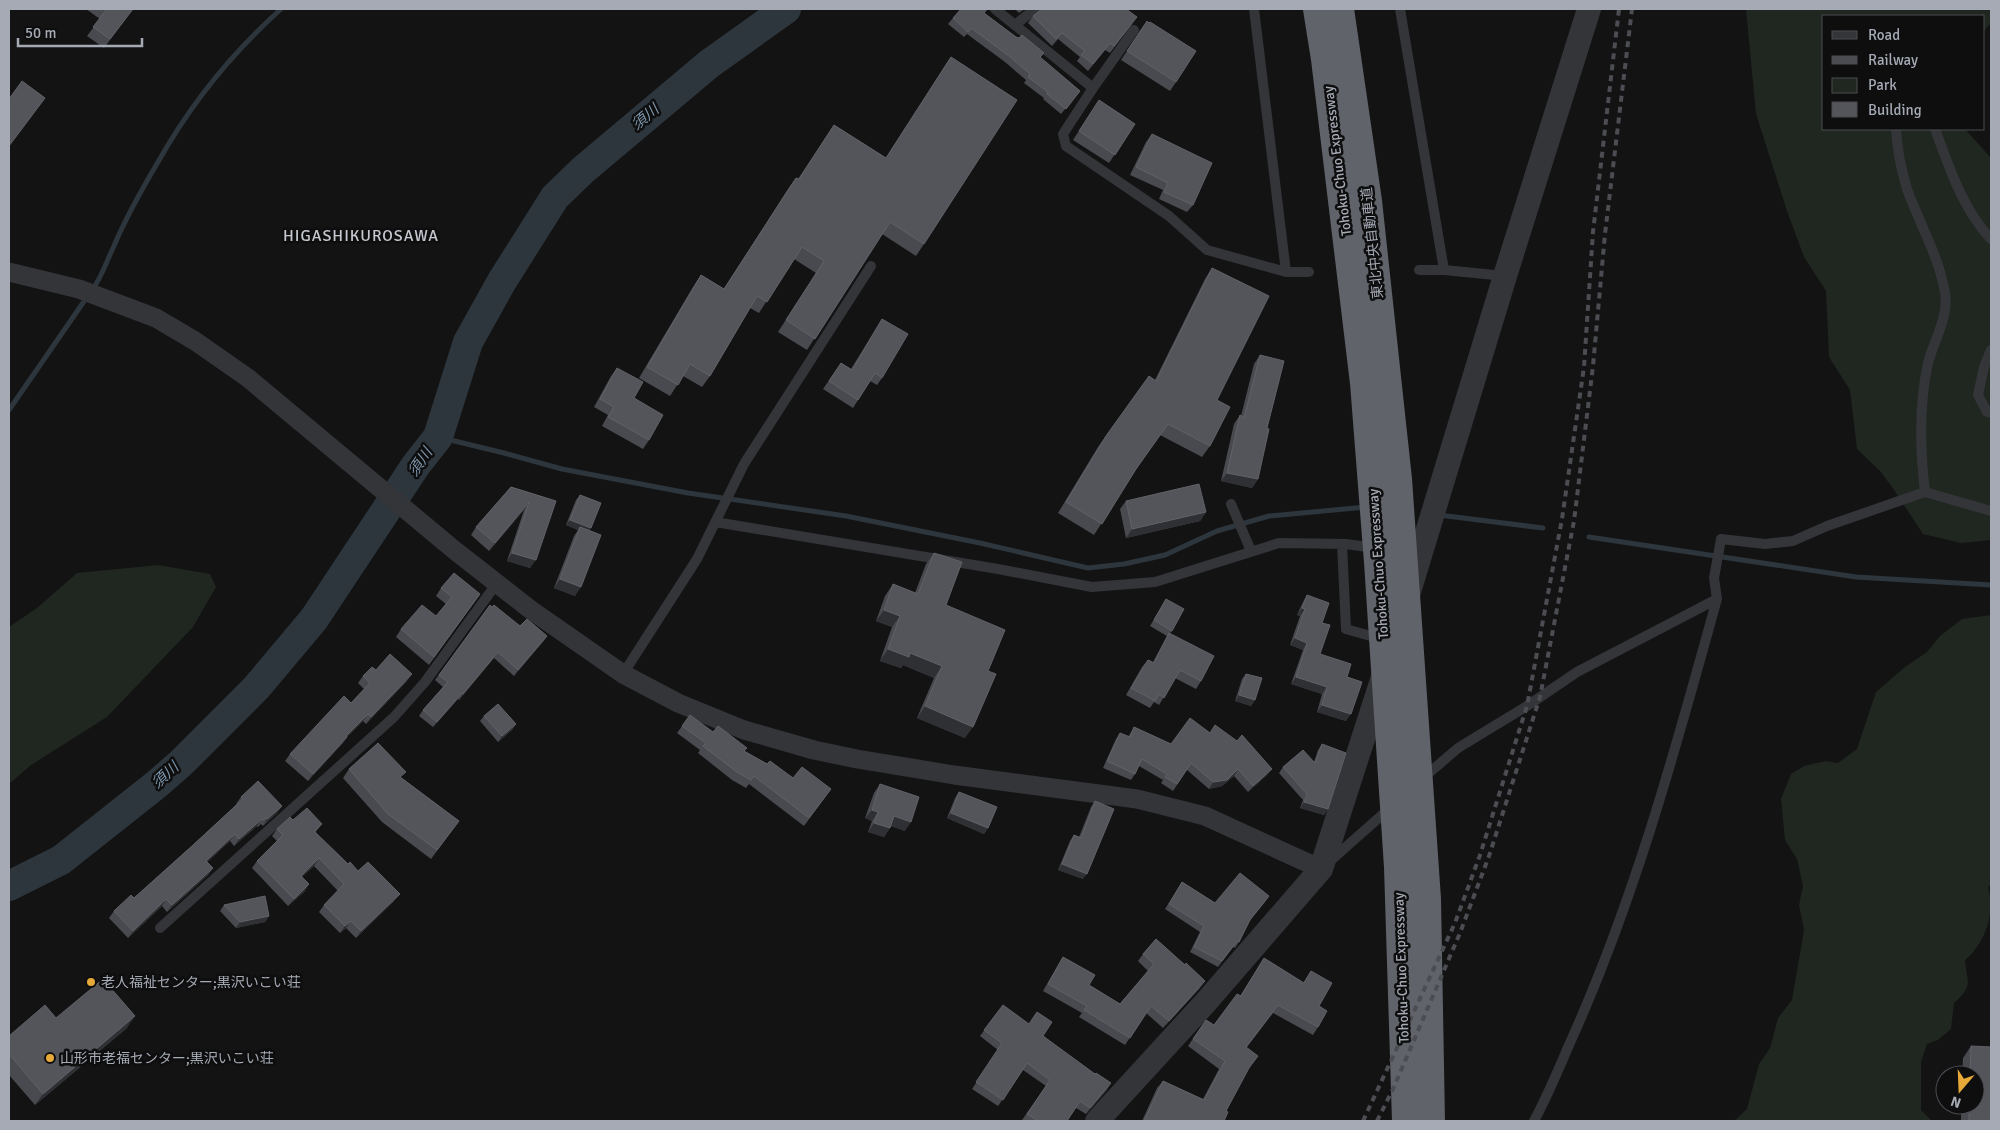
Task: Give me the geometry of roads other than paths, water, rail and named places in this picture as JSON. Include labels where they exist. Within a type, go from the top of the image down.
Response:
[{"type":"highway","name":"Tohoku-Chuo Expressway","points":[[1317,9],[1325,59],[1363,373],[1385,480],[1427,899],[1431,1121]]},
{"type":"highway","name":"東北中央自動車道","points":[[1340,9],[1368,201],[1385,480]]},
{"type":"highway","name":"Tohoku-Chuo Expressway","points":[[1385,480],[1406,1121]]},
{"type":"street","points":[[1097,1121],[1206,1002],[1321,869],[1394,643],[1505,276],[1589,9]]},
{"type":"street","points":[[9,272],[100,297],[156,318],[195,341],[248,378],[426,527],[538,616],[623,674],[686,707],[744,730],[814,750],[954,775],[1137,799],[1205,816],[1321,869]]},
{"type":"lane","points":[[995,9],[1093,88]]},
{"type":"lane","points":[[1015,25],[1035,9]]},
{"type":"lane","points":[[1254,9],[1286,272]]},
{"type":"lane","points":[[1400,9],[1444,270]]},
{"type":"lane","points":[[1134,30],[1063,134],[1066,146],[1169,216],[1207,250],[1286,272],[1309,272]]},
{"type":"lane","points":[[1896,130],[1897,149],[1907,189],[1932,250],[1946,294],[1943,321],[1928,362],[1922,412],[1921,461],[1926,492]]},
{"type":"lane","points":[[1935,130],[1956,183],[1979,226],[1991,239]]},
{"type":"lane","points":[[623,674],[697,559],[744,464],[871,266]]},
{"type":"lane","points":[[1419,270],[1444,270],[1505,276]]},
{"type":"lane","points":[[1991,350],[1984,367],[1978,395],[1987,412],[1991,413]]},
{"type":"lane","points":[[1534,1121],[1596,986],[1633,885],[1671,767],[1717,599],[1714,578],[1721,539],[1766,544],[1793,541],[1827,526],[1926,492],[1991,511]]},
{"type":"lane","points":[[1231,506],[1244,539],[1251,551]]},
{"type":"lane","points":[[715,522],[998,568],[1092,587],[1155,582],[1279,543],[1342,544],[1388,550],[1422,550]]},
{"type":"lane","points":[[1342,544],[1346,629],[1394,643]]},
{"type":"lane","points":[[160,928],[394,717],[424,682],[497,583]]},
{"type":"lane","points":[[1321,869],[1458,748],[1527,706],[1577,672],[1717,599]]},
{"type":"waterway","points":[[92,290],[102,274],[134,203],[184,120],[229,61],[281,9]]},
{"type":"waterway","name":"須川","points":[[9,886],[61,860],[157,784],[181,763],[256,688],[314,619],[416,465],[438,437],[468,342],[502,281],[555,197],[583,170],[709,64],[786,9]]},
{"type":"waterway","points":[[9,410],[87,297]]},
{"type":"waterway","points":[[438,437],[562,469],[688,493],[846,516],[980,543],[1088,568],[1124,564],[1165,555],[1217,531],[1269,516],[1366,507]]},
{"type":"waterway","points":[[1439,515],[1543,528]]},
{"type":"waterway","points":[[1589,537],[1856,577],[1991,585]]},
{"type":"railway","points":[[1363,1121],[1455,923],[1480,855],[1527,706],[1562,519],[1584,367],[1593,232],[1619,9]]},
{"type":"railway","points":[[1377,1121],[1393,1089],[1460,933],[1489,856],[1540,697],[1574,521],[1593,366],[1605,234],[1632,9]]},
{"type":"place","name":"老人福祉センター;黒沢いこい荘","points":[[91,982]]},
{"type":"place","name":"山形市老福センター;黒沢いこい荘","points":[[50,1058]]},
{"type":"district","name":"HIGASHIKUROSAWA","points":[[361,235]]}]
